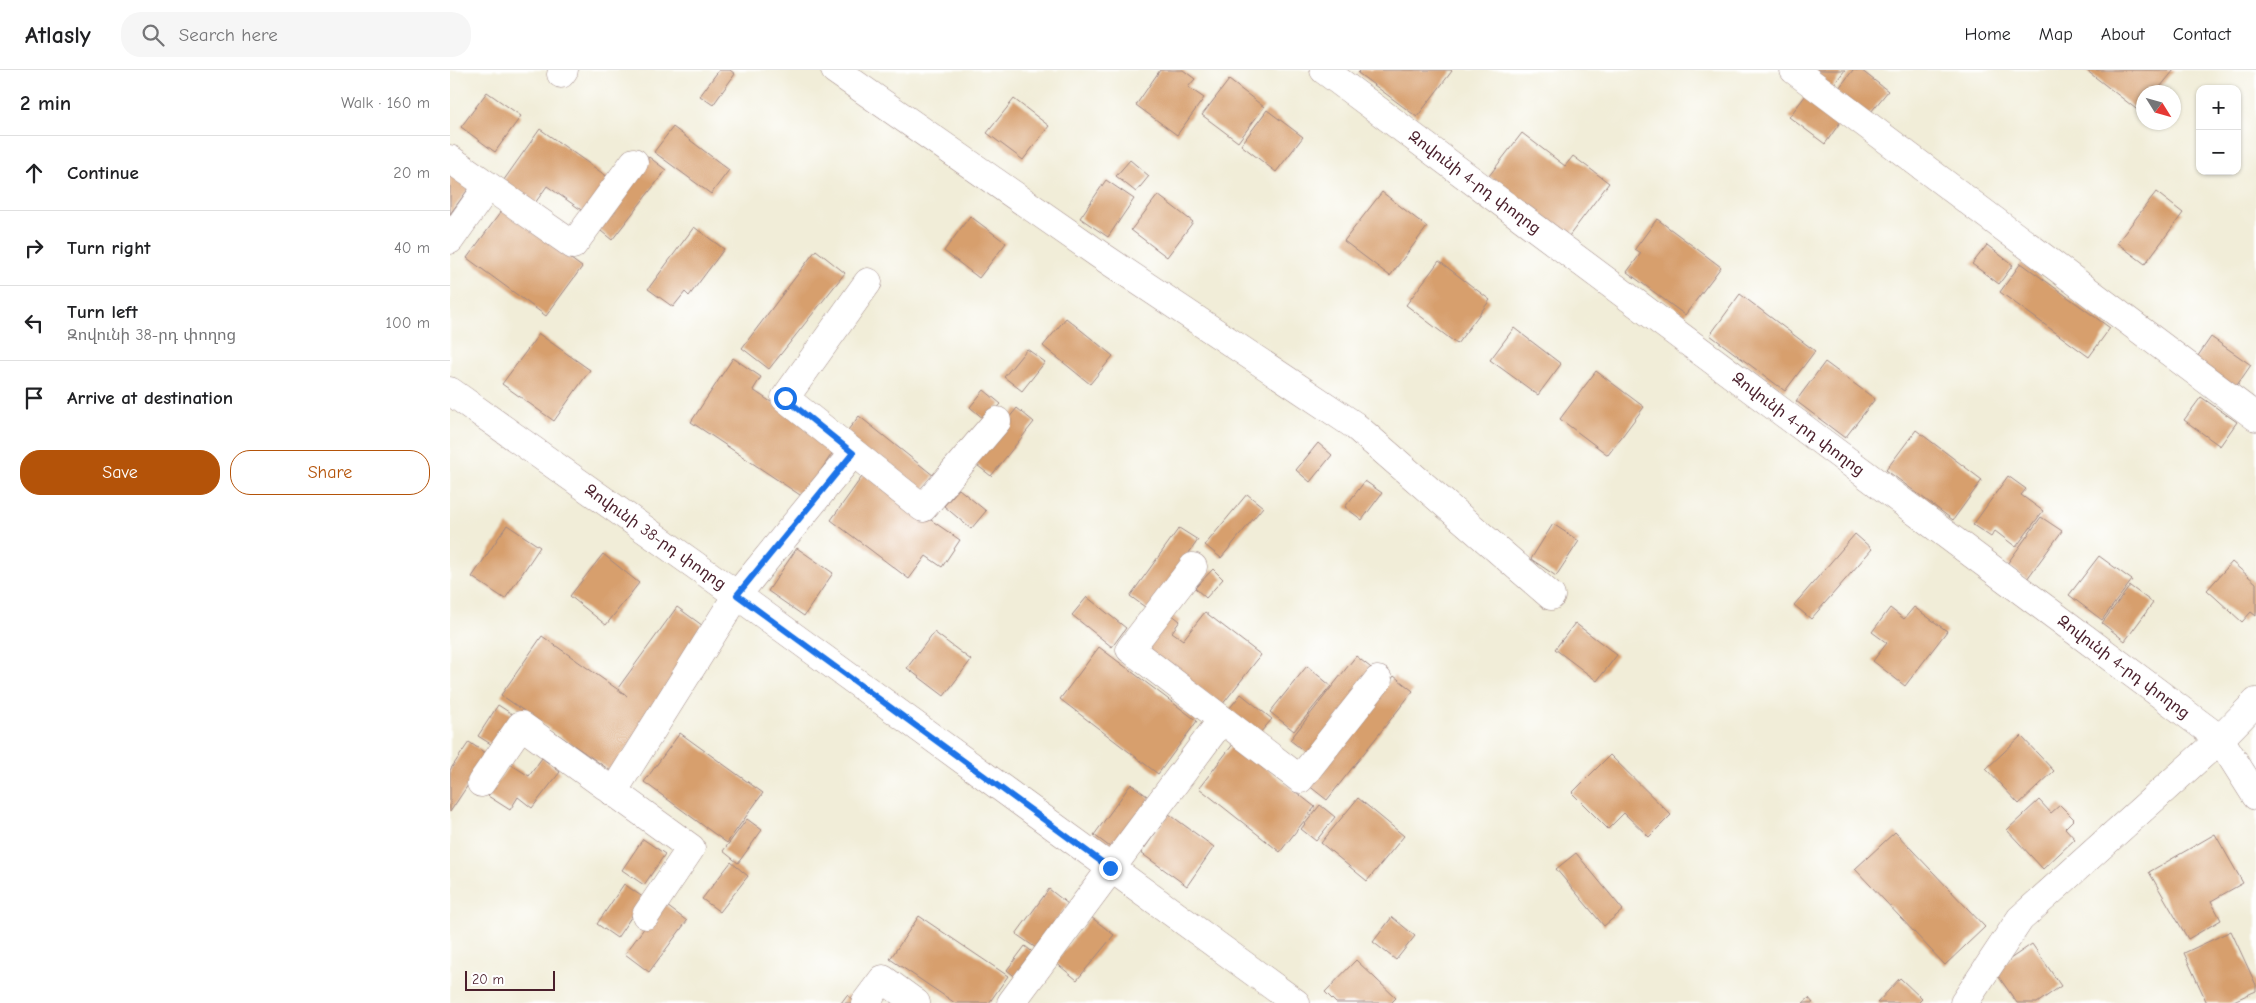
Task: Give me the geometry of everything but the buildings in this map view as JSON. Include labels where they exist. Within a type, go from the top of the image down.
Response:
[{"type":"street","points":[[835,70],[1100,255],[1354,425],[1551,596]]},
{"type":"street","name":"Զովունի 4-րդ փողոց","points":[[1324,70],[2220,739],[2256,796]]},
{"type":"street","points":[[1794,70],[2256,418]]},
{"type":"street","points":[[450,159],[574,245],[634,162]]},
{"type":"street","points":[[450,240],[488,186]]},
{"type":"street","points":[[868,282],[785,398],[924,508],[998,421]]},
{"type":"street","name":"Զովունի 38-րդ փողոց","points":[[450,391],[737,595],[1296,1003]]},
{"type":"street","points":[[613,792],[737,595],[853,453]]},
{"type":"street","points":[[1193,567],[1130,649],[1300,779],[1378,680]]},
{"type":"street","points":[[1975,998],[2020,919],[2220,739],[2256,702]]},
{"type":"street","points":[[1011,1003],[1221,720]]},
{"type":"street","points":[[481,784],[522,725],[691,848],[646,915]]},
{"type":"street","points":[[865,1003],[883,979],[916,1003]]},
{"type":"route","points":[[785,398],[853,453],[737,595],[1110,868]]}]
